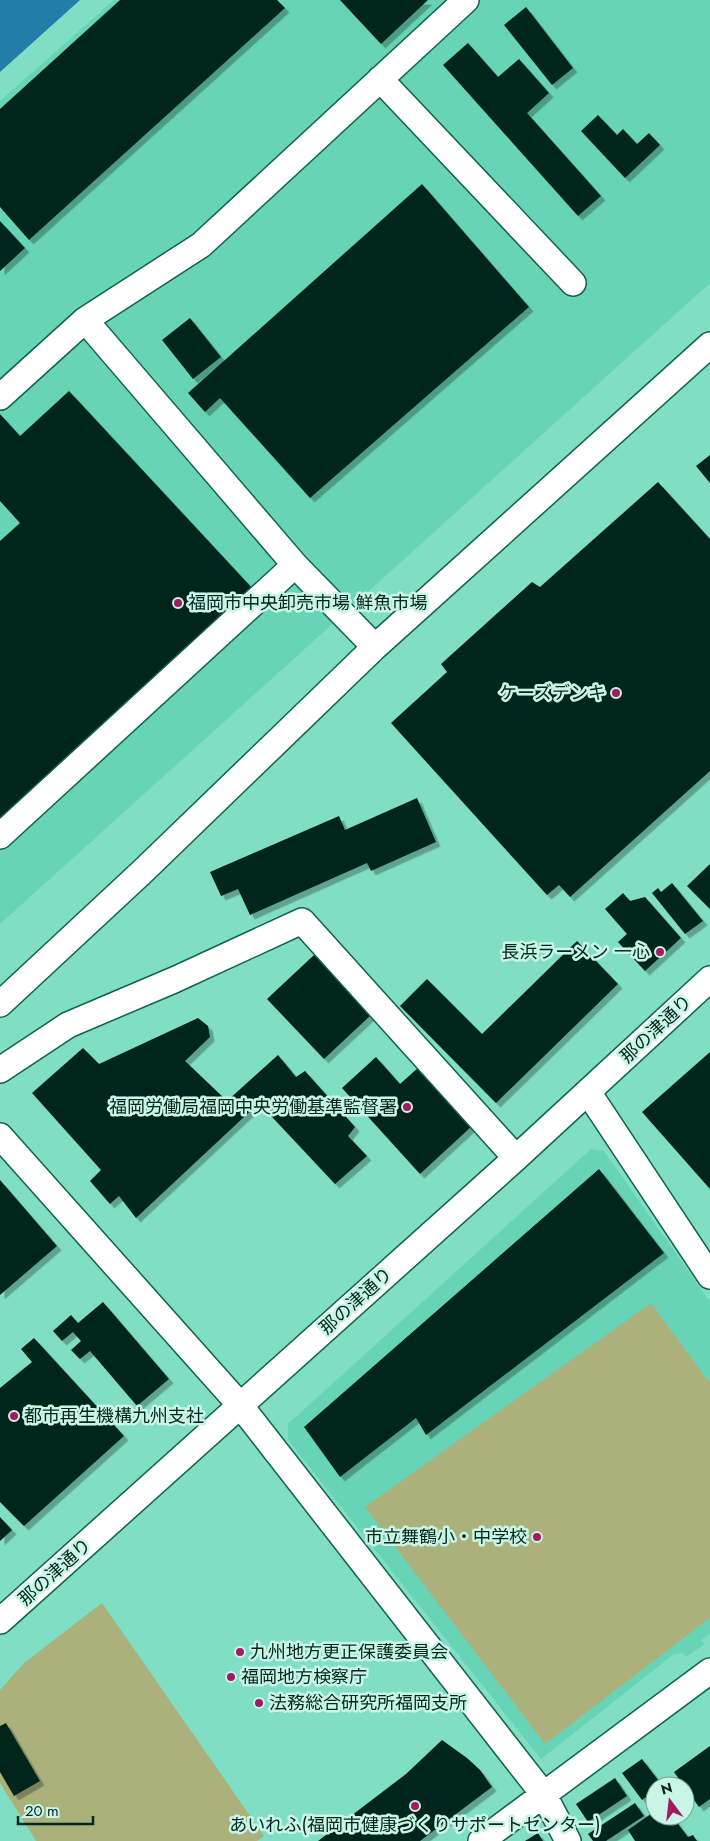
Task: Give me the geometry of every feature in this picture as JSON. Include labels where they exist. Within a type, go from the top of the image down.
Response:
[{"type":"street","points":[[0,397],[85,320],[201,245],[466,0]]},
{"type":"street","points":[[380,79],[573,284]]},
{"type":"street","points":[[85,320],[295,565],[375,647]]},
{"type":"street","points":[[0,1004],[142,872],[375,647],[710,345]]},
{"type":"street","points":[[0,836],[295,565]]},
{"type":"street","points":[[0,1070],[68,1025],[174,980],[302,921],[516,1158]]},
{"type":"street","name":"那の津通り","points":[[0,1621],[516,1158],[710,980]]},
{"type":"street","points":[[588,1092],[710,1276]]},
{"type":"street","points":[[0,1136],[240,1405],[544,1795],[568,1841]]},
{"type":"street","points":[[481,1841],[710,1671]]},
{"type":"shaded area","name":"福岡市中央卸売市場 鮮魚市場","points":[[114,0],[710,0],[710,283],[0,924],[0,101]]},
{"type":"shaded area","name":"市立舞鶴小・中学校","points":[[591,1149],[604,1151],[710,1302],[710,1634],[701,1640],[705,1644],[686,1657],[683,1653],[674,1654],[541,1759],[288,1440],[288,1424]]},
{"type":"shaded area","points":[[651,1303],[710,1383],[710,1618],[545,1744],[365,1507]]},
{"type":"shaded area","points":[[102,1603],[264,1836],[257,1841],[36,1841],[0,1783],[0,1690],[24,1663]]},
{"type":"water","points":[[0,0],[80,0],[0,72]]},
{"type":"building","points":[[120,0],[277,0],[285,8],[29,240],[0,207],[0,109]]},
{"type":"building","points":[[340,0],[428,0],[381,44]]},
{"type":"building","points":[[526,7],[573,68],[552,85],[504,25]]},
{"type":"building","points":[[468,43],[498,77],[519,59],[549,93],[527,113],[601,196],[578,216],[443,65]]},
{"type":"building","points":[[598,115],[617,135],[623,129],[637,144],[649,133],[660,145],[625,178],[581,131]]},
{"type":"building","points":[[422,184],[529,307],[310,498],[220,398],[205,412],[188,393]]},
{"type":"building","points":[[0,221],[25,248],[0,271]]},
{"type":"building","points":[[190,318],[221,357],[193,379],[162,340]]},
{"type":"building","points":[[69,391],[253,589],[0,823],[0,541],[20,523],[0,501],[0,414],[20,436]]},
{"type":"building","points":[[710,455],[710,483],[696,466]]},
{"type":"building","points":[[658,482],[710,539],[710,771],[570,897],[559,885],[547,895],[391,723],[447,672],[441,664],[532,582],[540,587]]},
{"type":"building","points":[[417,798],[436,842],[371,871],[367,863],[250,915],[238,889],[221,896],[210,872],[339,816],[345,830]]},
{"type":"building","points":[[710,864],[710,909],[687,886]]},
{"type":"building","points":[[672,883],[703,921],[685,934],[652,893],[658,888],[661,892]]},
{"type":"building","points":[[623,893],[630,901],[645,897],[681,938],[645,971],[618,942],[627,934],[605,909]]},
{"type":"building","points":[[577,941],[618,984],[496,1103],[400,1006],[427,979],[482,1034]]},
{"type":"building","points":[[314,955],[371,1015],[324,1059],[267,999]]},
{"type":"building","points":[[198,1018],[208,1026],[210,1037],[185,1061],[227,1101],[278,1055],[296,1077],[305,1071],[355,1127],[348,1136],[367,1156],[335,1184],[259,1103],[136,1218],[119,1196],[110,1204],[90,1181],[101,1170],[32,1093],[83,1048],[99,1064]]},
{"type":"building","points":[[710,1052],[710,1189],[642,1112]]},
{"type":"building","name":"福岡労働局福岡中央労働基準監督署","points":[[376,1057],[400,1084],[419,1067],[472,1126],[420,1174],[342,1088]]},
{"type":"building","points":[[599,1169],[664,1253],[426,1435],[416,1418],[340,1477],[304,1427]]},
{"type":"building","points":[[0,1180],[57,1246],[0,1295]]},
{"type":"building","points":[[103,1302],[169,1379],[137,1406],[90,1351],[80,1359],[71,1350],[81,1341],[73,1332],[62,1341],[53,1331],[71,1315],[78,1323]]},
{"type":"building","points":[[34,1338],[124,1436],[24,1526],[0,1502],[0,1388],[32,1362],[21,1349]]},
{"type":"building","points":[[0,1517],[12,1530],[0,1541]]},
{"type":"building","points":[[6,1723],[40,1781],[14,1796],[0,1772],[0,1726]]},
{"type":"building","name":"あいれふ(福岡市健康づくりサポートセンター)","points":[[442,1740],[480,1770],[492,1787],[420,1841],[318,1841],[406,1774]]},
{"type":"building","points":[[710,1746],[710,1799],[699,1807],[695,1801],[695,1776],[677,1776],[674,1772]]},
{"type":"building","points":[[642,1759],[655,1776],[645,1776],[645,1798],[642,1800],[622,1773]]},
{"type":"building","points":[[615,1778],[627,1796],[588,1822],[576,1804]]},
{"type":"building","points":[[635,1803],[644,1816],[606,1841],[593,1841],[588,1834]]},
{"type":"building","points":[[645,1818],[645,1826],[680,1826],[688,1837],[693,1835],[697,1841],[635,1841],[628,1830]]},
{"type":"building","points":[[538,1833],[543,1841],[525,1841]]},
{"type":"place","name":"福岡市中央卸売市場 鮮魚市場","points":[[178,603]]},
{"type":"place","name":"ケーズデンキ","points":[[616,693]]},
{"type":"place","name":"長浜ラーメン 一心","points":[[660,952]]},
{"type":"place","name":"福岡労働局福岡中央労働基準監督署","points":[[407,1107]]},
{"type":"place","name":"都市再生機構九州支社","points":[[14,1416]]},
{"type":"place","name":"市立舞鶴小・中学校","points":[[537,1537]]},
{"type":"place","name":"九州地方更正保護委員会","points":[[240,1652]]},
{"type":"place","name":"福岡地方検察庁","points":[[231,1677]]},
{"type":"place","name":"法務総合研究所福岡支所","points":[[259,1703]]},
{"type":"place","name":"あいれふ(福岡市健康づくりサポートセンター)","points":[[415,1806]]}]
